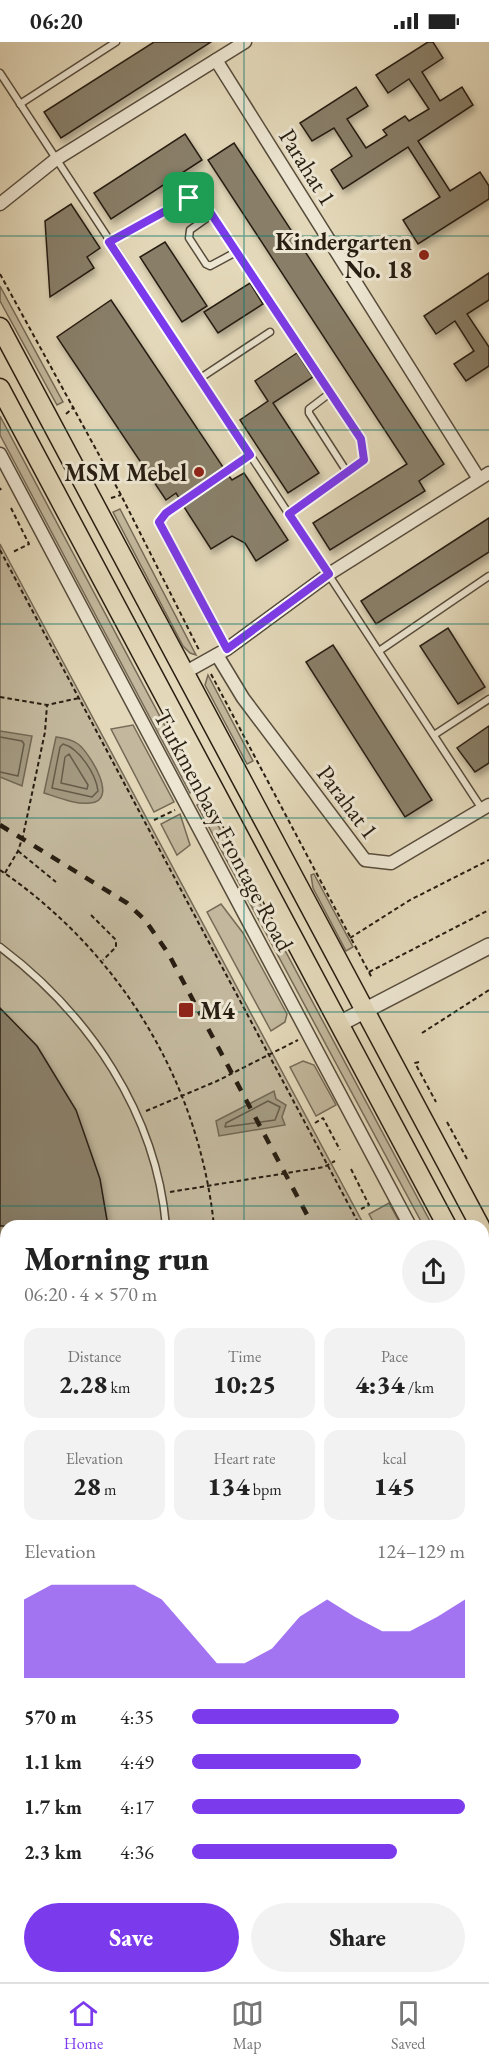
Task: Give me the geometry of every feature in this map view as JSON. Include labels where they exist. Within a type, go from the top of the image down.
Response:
[{"type":"main road","points":[[0,327],[477,1220]]},
{"type":"main road","points":[[0,388],[444,1220]]},
{"type":"street","points":[[0,204],[55,160],[245,42]]},
{"type":"street","name":"Parahat 1","points":[[184,672],[222,652],[329,574],[484,476],[216,60]]},
{"type":"street","name":"Turkmenbasy Frontage Road","points":[[0,454],[407,1220]]},
{"type":"street","name":"Parahat 1","points":[[222,652],[243,698],[365,860],[391,863],[486,807]]},
{"type":"street","points":[[339,1024],[489,946]]},
{"type":"lane","points":[[20,104],[116,42]]},
{"type":"lane","points":[[0,73],[434,735],[486,807]]},
{"type":"lane","points":[[109,242],[189,198],[202,200],[361,439],[365,450],[364,460],[289,514]]},
{"type":"lane","points":[[211,215],[190,230],[189,238],[206,264],[210,266],[236,252]]},
{"type":"lane","points":[[199,379],[270,332]]},
{"type":"lane","points":[[330,393],[309,409],[309,413],[347,472]]},
{"type":"lane","points":[[222,652],[159,522],[166,513],[250,455]]},
{"type":"lane","points":[[379,651],[489,576]]},
{"type":"lane","points":[[434,735],[489,699]]},
{"type":"lane","points":[[0,947],[24,965],[86,1030],[119,1078],[138,1115],[153,1157],[165,1220]]},
{"type":"path","points":[[0,274],[121,495],[205,662],[372,978]]},
{"type":"path","points":[[68,417],[65,412],[74,407]]},
{"type":"path","points":[[108,493],[112,500],[121,495]]},
{"type":"path","points":[[10,508],[29,544],[13,552]]},
{"type":"path","points":[[0,550],[357,1220]]},
{"type":"path","points":[[0,698],[47,705],[79,698]]},
{"type":"path","points":[[5,873],[18,851],[45,732],[47,705]]},
{"type":"path","points":[[18,851],[56,882]]},
{"type":"path","points":[[350,938],[410,900],[489,860]]},
{"type":"path","points":[[0,870],[48,905],[103,960],[119,980],[156,1040],[182,1095],[202,1159],[213,1220]]},
{"type":"path","points":[[369,972],[489,910]]},
{"type":"path","points":[[91,915],[116,940],[116,947],[103,960]]},
{"type":"path","points":[[422,1033],[489,990]]},
{"type":"path","points":[[138,1115],[217,1081],[309,1034]]},
{"type":"path","points":[[419,1062],[415,1063],[436,1102]]},
{"type":"path","points":[[315,1123],[323,1118],[340,1150]]},
{"type":"path","points":[[447,1122],[467,1159]]},
{"type":"path","points":[[161,1193],[328,1165],[335,1161]]},
{"type":"path","points":[[351,1169],[369,1205],[361,1209]]},
{"type":"shaded area","points":[[0,286],[63,402],[57,405],[0,301]]},
{"type":"shaded area","points":[[0,416],[198,788],[190,793],[0,435]]},
{"type":"shaded area","points":[[120,509],[196,655],[183,646],[113,512]]},
{"type":"shaded area","points":[[0,544],[361,1220],[0,1220]]},
{"type":"shaded area","points":[[208,675],[253,761],[247,764],[205,685]]},
{"type":"shaded area","points":[[133,725],[174,802],[154,812],[111,729]]},
{"type":"shaded area","points":[[205,801],[429,1220],[420,1220],[197,805]]},
{"type":"shaded area","points":[[180,814],[190,845],[177,855],[161,824]]},
{"type":"shaded area","points":[[314,874],[353,947],[346,951],[313,888],[311,875]]},
{"type":"shaded area","points":[[221,904],[243,933],[287,1014],[285,1022],[271,1031],[207,912]]},
{"type":"shaded area","points":[[303,1061],[314,1065],[336,1105],[316,1116],[290,1067]]},
{"type":"shaded area","points":[[389,1203],[398,1220],[372,1220],[369,1214]]},
{"type":"water","points":[[0,731],[32,736],[22,786],[0,777]]},
{"type":"water","points":[[56,737],[75,742],[89,756],[102,786],[99,800],[79,803],[44,793]]},
{"type":"water","points":[[274,1091],[276,1099],[286,1105],[282,1117],[285,1125],[219,1136],[216,1121]]},
{"type":"building","points":[[154,42],[211,42],[61,138],[44,112]]},
{"type":"building","points":[[428,42],[433,42],[443,58],[422,72],[440,101],[462,87],[473,105],[418,141],[450,191],[480,172],[489,186],[489,199],[418,244],[403,220],[440,197],[408,147],[343,189],[331,170],[352,156],[334,128],[312,141],[300,123],[356,87],[368,106],[347,119],[366,148],[387,135],[383,130],[405,116],[409,121],[429,109],[409,79],[388,93],[376,75]]},
{"type":"building","points":[[185,134],[202,160],[111,219],[94,193]]},
{"type":"building","points":[[234,143],[444,464],[419,481],[425,491],[330,550],[313,523],[407,464],[208,160]]},
{"type":"building","points":[[71,204],[100,248],[87,257],[94,268],[50,297],[45,221]]},
{"type":"building","points":[[165,242],[207,306],[182,322],[140,257]]},
{"type":"building","points":[[489,273],[489,300],[467,314],[489,347],[489,366],[466,381],[454,364],[474,351],[455,321],[436,334],[424,316]]},
{"type":"building","points":[[250,283],[263,304],[218,333],[204,312]]},
{"type":"building","points":[[111,300],[223,467],[179,498],[176,493],[166,500],[57,337]]},
{"type":"building","points":[[297,353],[313,377],[273,403],[319,473],[288,493],[240,420],[268,401],[255,381]]},
{"type":"building","points":[[244,473],[288,540],[256,561],[245,543],[232,536],[211,549],[184,507],[229,476],[232,480]]},
{"type":"building","points":[[489,518],[489,552],[376,624],[361,601]]},
{"type":"building","points":[[448,628],[485,687],[458,704],[420,646]]},
{"type":"building","points":[[333,645],[432,800],[405,817],[306,662]]},
{"type":"building","points":[[489,726],[489,763],[475,772],[457,748]]},
{"type":"building","points":[[0,1008],[37,1046],[76,1110],[100,1179],[107,1220],[0,1220]]},
{"type":"railway","points":[[0,825],[127,903],[145,920],[168,953],[310,1220]]},
{"type":"place","name":"Kindergarten No. 18","points":[[424,255]]},
{"type":"place","name":"MSM Mebel","points":[[199,472]]},
{"type":"place","name":"M4","points":[[186,1010]]},
{"type":"route","points":[[189,198],[202,200],[361,439],[365,450],[364,460],[289,514],[329,574],[227,649],[159,522],[166,513],[250,455],[109,242],[189,198]]}]
